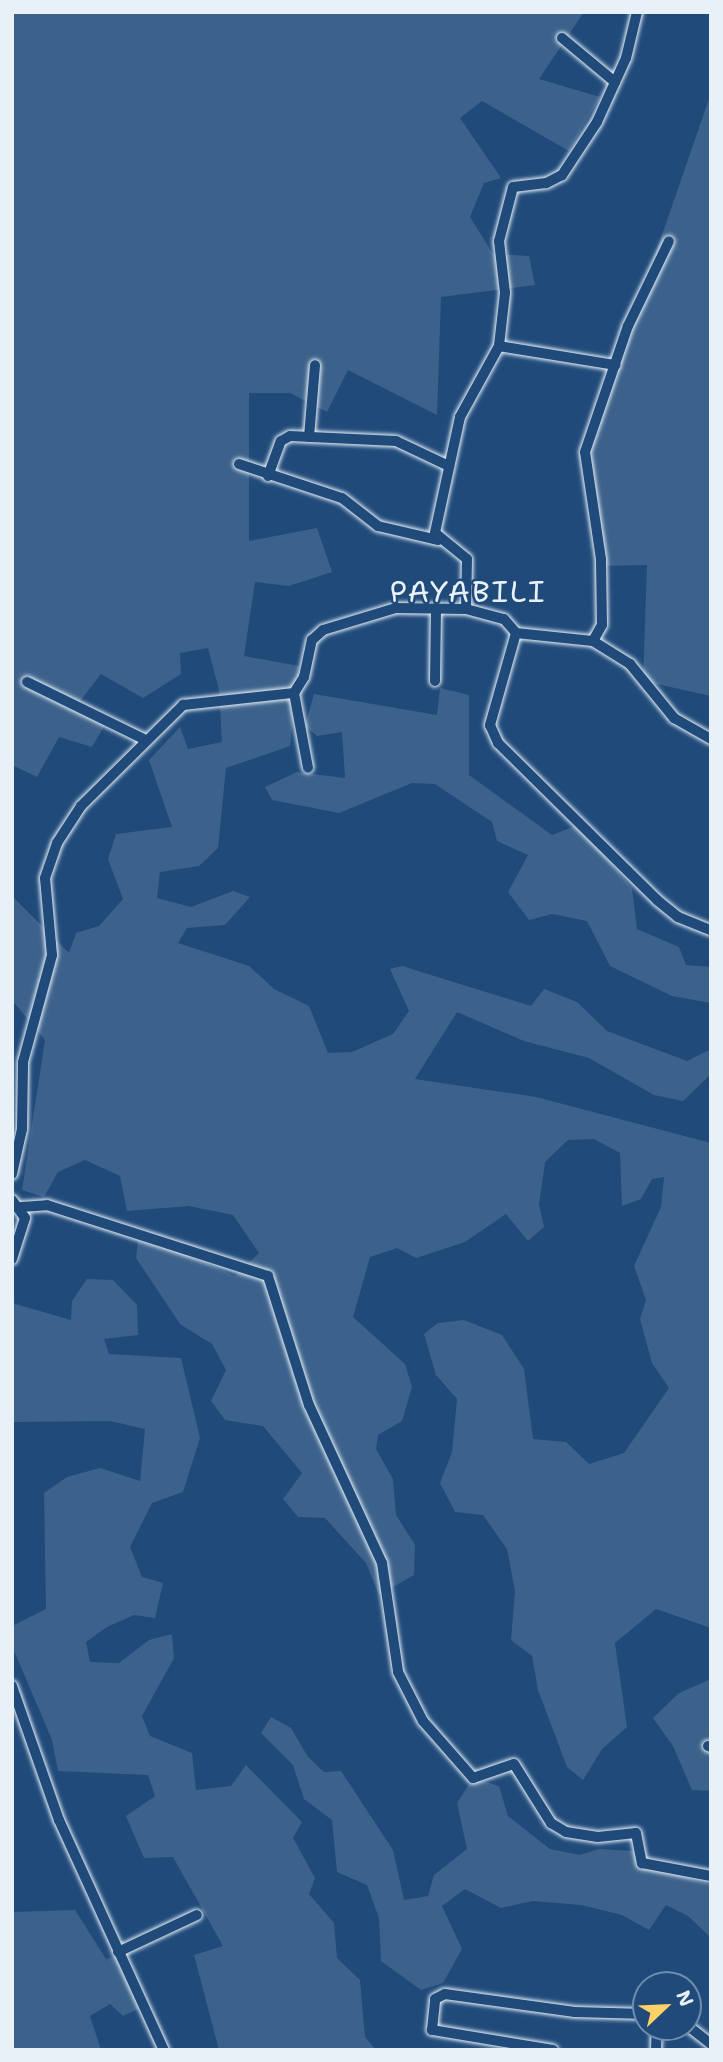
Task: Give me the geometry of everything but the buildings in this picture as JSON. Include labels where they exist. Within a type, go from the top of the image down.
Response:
[{"type":"street","points":[[438,540],[449,466],[460,417],[499,346],[505,293],[499,241],[513,187],[546,183],[562,175],[615,82],[637,12]]},
{"type":"street","points":[[562,38],[615,82]]},
{"type":"street","points":[[593,640],[602,625],[601,559],[584,456],[615,365],[669,241]]},
{"type":"street","points":[[499,346],[615,365]]},
{"type":"street","points":[[309,437],[315,365]]},
{"type":"street","points":[[268,477],[281,441],[309,437],[396,441],[449,466]]},
{"type":"street","points":[[239,464],[268,477],[342,498],[378,526],[438,540],[467,559],[466,609]]},
{"type":"street","points":[[435,681],[436,608]]},
{"type":"street","points":[[12,1174],[22,1129],[23,1062],[52,955],[44,893],[49,863],[81,806],[175,709],[192,701],[294,693],[302,685],[312,640],[323,630],[389,609],[466,609],[504,619],[516,633],[593,640],[630,664],[674,718],[711,739]]},
{"type":"street","points":[[516,633],[492,734],[649,893],[678,917],[711,930]]},
{"type":"street","points":[[27,682],[144,739]]},
{"type":"street","points":[[294,693],[308,768]]},
{"type":"street","points":[[12,1259],[24,1227],[17,1203],[47,1205],[268,1276],[310,1405],[382,1563],[398,1672],[423,1721],[472,1778],[514,1764],[551,1822],[566,1832],[598,1837],[636,1833],[642,1863],[711,1876]]},
{"type":"street","points":[[12,1686],[59,1820],[164,2050]]},
{"type":"street","points":[[118,1952],[197,1915]]},
{"type":"street","points":[[553,2050],[432,2030],[435,1999],[445,1994],[575,2012],[632,2014]]},
{"type":"shaded area","points":[[12,12],[584,12],[539,79],[600,97],[569,151],[482,101],[460,118],[501,178],[484,183],[470,217],[493,254],[529,256],[535,285],[441,297],[437,415],[348,370],[327,412],[290,393],[249,393],[249,541],[317,528],[332,572],[289,586],[255,582],[244,656],[299,666],[290,746],[226,768],[218,848],[199,866],[160,872],[157,898],[191,907],[233,891],[250,897],[225,925],[187,928],[178,943],[249,966],[274,989],[309,1006],[328,1053],[352,1052],[393,1034],[409,1011],[390,969],[402,966],[531,1006],[544,989],[577,1002],[607,1031],[687,1061],[711,1049],[711,1074],[683,1101],[654,1095],[589,1058],[524,1041],[457,1012],[415,1079],[536,1097],[711,1143],[711,1628],[656,1609],[615,1643],[627,1727],[602,1749],[583,1780],[567,1767],[538,1690],[532,1656],[511,1640],[515,1591],[507,1549],[483,1515],[455,1512],[440,1483],[452,1452],[457,1399],[436,1375],[424,1334],[438,1323],[464,1320],[502,1335],[524,1369],[533,1439],[566,1442],[589,1464],[624,1453],[669,1388],[652,1363],[640,1319],[646,1300],[634,1266],[661,1207],[664,1177],[652,1179],[641,1199],[622,1206],[620,1153],[594,1139],[568,1140],[545,1162],[539,1205],[544,1227],[528,1241],[506,1214],[465,1242],[416,1258],[397,1248],[370,1257],[353,1317],[405,1364],[412,1387],[402,1421],[378,1435],[376,1449],[393,1479],[396,1515],[415,1545],[414,1575],[379,1595],[366,1563],[325,1518],[298,1517],[283,1499],[302,1473],[263,1426],[225,1420],[211,1401],[226,1370],[212,1344],[180,1324],[136,1258],[138,1241],[162,1244],[235,1276],[259,1253],[233,1215],[189,1206],[127,1211],[120,1176],[85,1160],[58,1172],[44,1197],[22,1190],[45,1040],[12,1000],[12,896],[69,953],[76,933],[99,926],[123,899],[108,859],[116,834],[172,827],[149,760],[180,727],[188,749],[222,742],[219,690],[208,648],[180,653],[181,674],[143,698],[101,674],[77,705],[106,723],[92,747],[59,737],[37,777],[12,765]]},
{"type":"shaded area","points":[[711,93],[711,696],[643,681],[647,565],[600,566],[599,503],[584,461]]},
{"type":"shaded area","points":[[440,688],[469,695],[469,775],[552,835],[578,825],[632,888],[637,929],[679,947],[686,965],[711,967],[711,1003],[672,996],[610,966],[587,921],[552,914],[529,920],[508,892],[528,855],[497,841],[492,822],[435,784],[412,783],[339,813],[272,800],[265,787],[297,772],[345,778],[342,732],[317,736],[305,726],[314,694],[437,715]]},
{"type":"shaded area","points":[[87,1279],[113,1280],[137,1305],[138,1335],[104,1339],[109,1354],[181,1358],[200,1438],[183,1492],[152,1503],[130,1547],[142,1577],[163,1583],[155,1618],[134,1615],[107,1627],[86,1642],[90,1662],[119,1663],[149,1640],[172,1634],[174,1658],[142,1716],[150,1736],[192,1753],[196,1790],[231,1786],[246,1765],[302,1822],[293,1838],[315,1878],[309,1894],[334,1923],[337,1958],[360,1980],[365,2037],[376,2050],[219,2050],[194,1955],[223,1946],[173,1857],[144,1858],[126,1816],[155,1796],[148,1775],[58,1771],[52,1740],[12,1646],[12,1626],[46,1609],[44,1493],[67,1477],[100,1468],[140,1481],[145,1429],[110,1421],[12,1422],[12,1303],[71,1320],[72,1301]]},
{"type":"shaded area","points":[[711,1679],[711,1791],[692,1790],[673,1746],[653,1718],[679,1693]]},
{"type":"shaded area","points":[[271,1717],[291,1728],[308,1757],[324,1772],[341,1771],[393,1850],[404,1900],[428,1896],[434,1875],[467,1849],[457,1803],[473,1778],[499,1786],[508,1816],[550,1849],[580,1855],[599,1849],[634,1851],[643,1865],[711,1885],[711,1938],[688,1916],[666,1905],[649,1930],[622,1915],[581,1905],[533,1901],[501,1908],[465,1889],[442,1906],[462,1949],[443,1983],[421,1990],[381,1961],[379,1918],[367,1885],[337,1872],[332,1820],[304,1799],[293,1765],[261,1733]]},
{"type":"shaded area","points":[[75,1910],[106,1959],[120,1955],[144,2006],[123,2016],[110,2004],[90,2016],[101,2050],[12,2050],[12,1912]]},
{"type":"district","name":"PAYABILI","points":[[468,592]]}]
